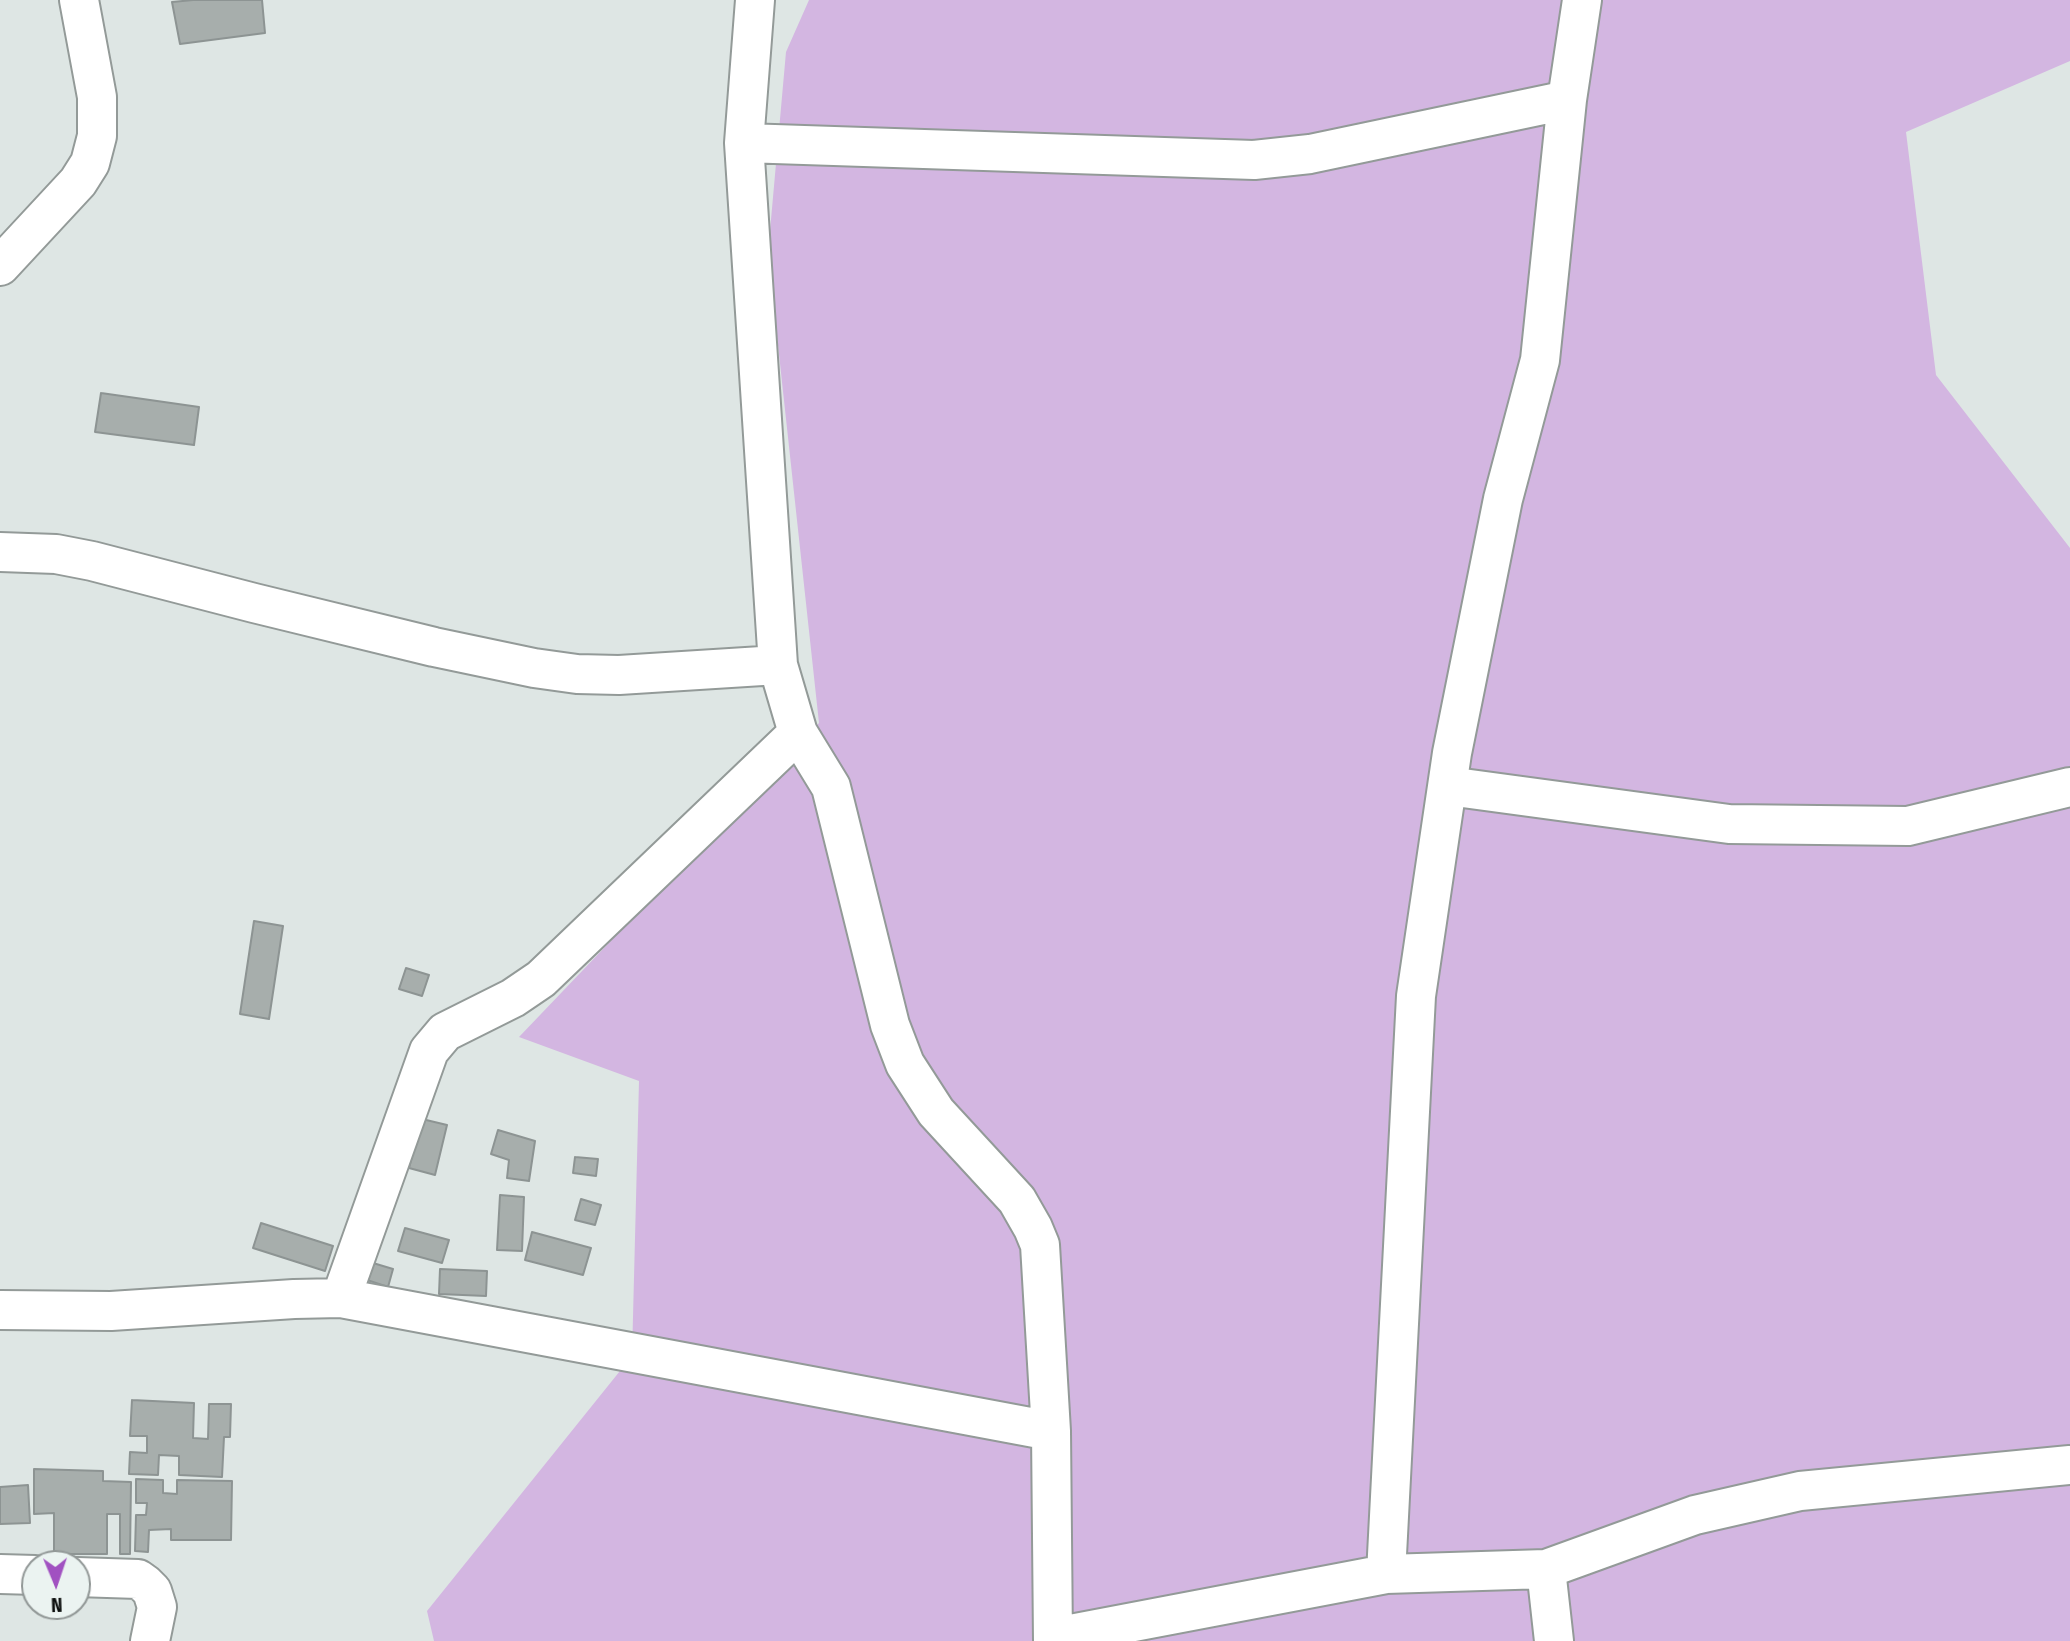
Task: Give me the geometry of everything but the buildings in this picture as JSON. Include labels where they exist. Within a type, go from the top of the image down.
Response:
[{"type":"street","points":[[0,266],[78,182],[90,163],[97,136],[97,97],[79,0]]},
{"type":"street","points":[[755,0],[744,143],[778,665],[798,733],[831,787],[890,1025],[905,1064],[936,1112],[1017,1200],[1040,1245],[1051,1431],[1054,1639],[1387,1574],[1546,1569],[1695,1515],[1800,1491],[2070,1465]]},
{"type":"street","points":[[1387,1574],[1416,996],[1452,753],[1503,499],[1540,360],[1567,100],[1582,0]]},
{"type":"street","points":[[744,143],[1254,160],[1310,154],[1567,100]]},
{"type":"street","points":[[0,552],[57,554],[92,561],[434,647],[534,668],[577,674],[619,675],[778,665]]},
{"type":"street","points":[[341,1298],[429,1051],[445,1032],[513,998],[541,979],[798,733]]},
{"type":"street","points":[[1448,786],[1729,824],[1908,826],[2070,787]]},
{"type":"street","points":[[0,1310],[111,1311],[341,1298],[1051,1431]]},
{"type":"street","points":[[1546,1569],[1555,1641]]},
{"type":"street","points":[[0,1574],[21,1575]]},
{"type":"street","points":[[91,1577],[138,1579],[152,1591],[156,1607],[150,1641]]},
{"type":"shaded area","points":[[809,0],[2070,0],[2070,61],[1906,132],[1936,375],[2070,548],[2070,1641],[434,1641],[427,1611],[632,1356],[639,1081],[519,1037],[819,723],[768,253],[786,52]]}]
